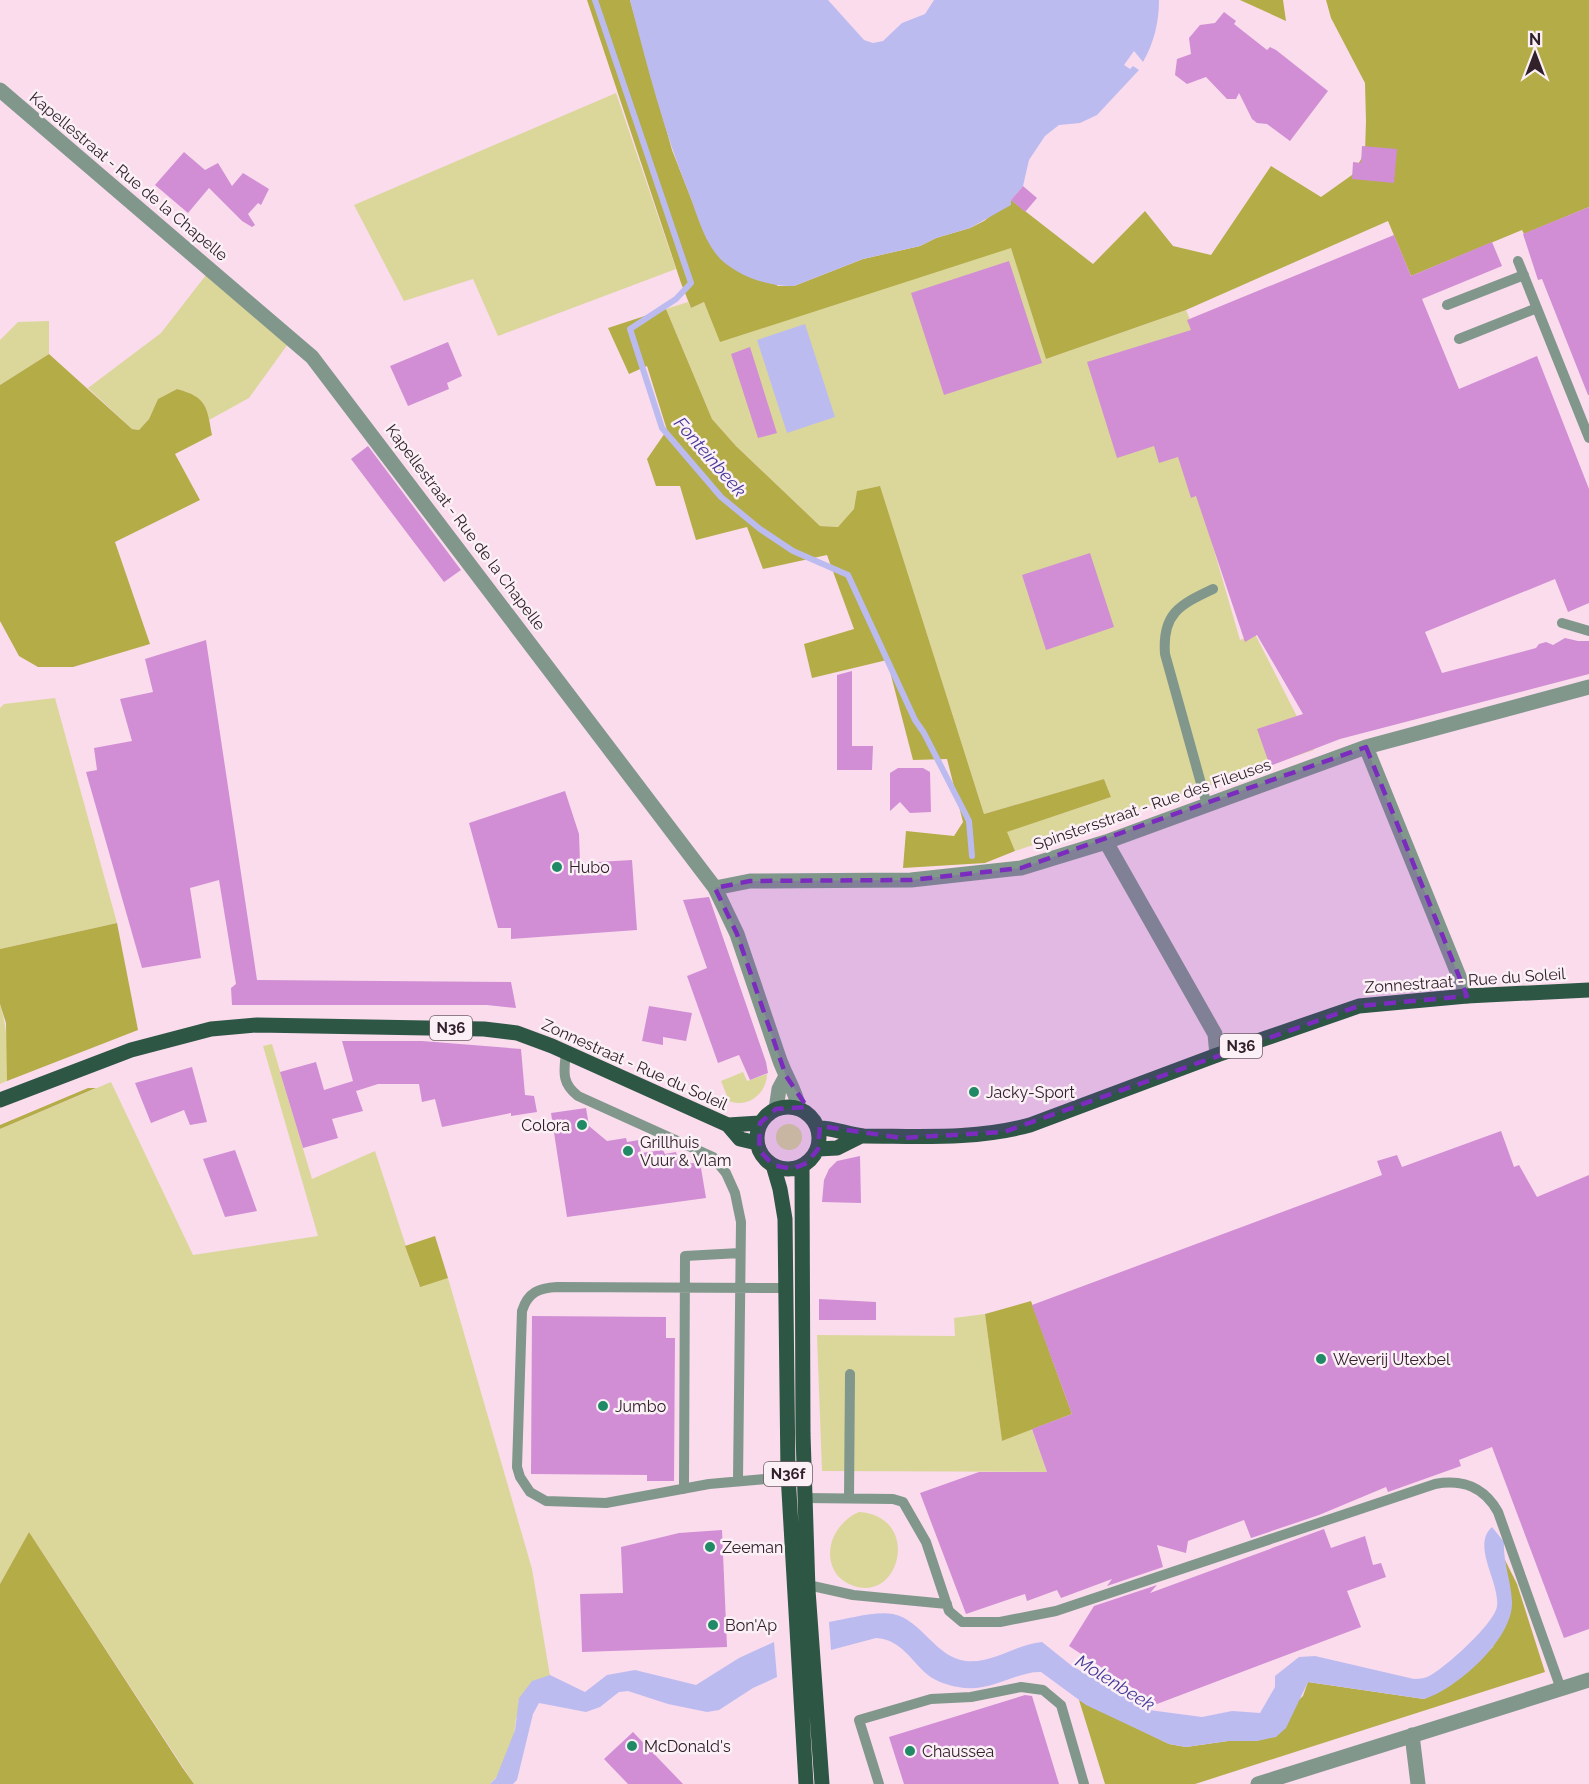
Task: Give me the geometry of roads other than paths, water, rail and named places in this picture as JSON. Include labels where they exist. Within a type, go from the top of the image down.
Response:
[{"type":"main road","name":"Zonnestraat - Rue du Soleil","points":[[819,1128],[838,1129],[861,1136],[951,1137],[1004,1132],[1090,1104],[1217,1055],[1359,1006],[1467,996],[1589,990]]},
{"type":"main road","name":"Zonnestraat - Rue du Soleil","points":[[0,1100],[156,1041],[234,1026],[318,1025],[498,1030],[528,1036],[566,1052],[728,1125],[740,1139],[757,1143]]},
{"type":"main road","points":[[757,1143],[760,1123],[776,1109],[799,1108],[814,1120],[819,1128],[818,1149],[812,1159],[802,1166],[782,1169],[773,1166]]},
{"type":"main road","name":"Zonnestraat - Rue du Soleil","points":[[728,1125],[760,1123]]},
{"type":"main road","name":"Zonnestraat - Rue du Soleil","points":[[818,1149],[837,1148],[861,1136]]},
{"type":"main road","name":"N36","points":[[757,1143],[763,1156],[773,1166]]},
{"type":"main road","name":"N36f","points":[[773,1166],[784,1205],[788,1477],[806,1784]]},
{"type":"main road","name":"N36f","points":[[802,1166],[808,1585],[822,1784]]},
{"type":"street","name":"Kapellestraat - Rue de la Chapelle","points":[[0,90],[312,357],[716,888],[737,934],[786,1076],[796,1090],[799,1108]]},
{"type":"street","name":"Spinstersstraat - Rue des Fileuses","points":[[716,888],[750,881],[911,880],[1021,868],[1106,842],[1366,747],[1589,687]]},
{"type":"street","points":[[1366,747],[1467,996]]},
{"type":"street","points":[[1106,842],[1215,1034],[1217,1055]]},
{"type":"street","points":[[776,1109],[777,1095],[786,1076]]},
{"type":"street","points":[[1258,1784],[1589,1680]]},
{"type":"street","points":[[1412,1735],[1418,1784]]},
{"type":"lane","points":[[1518,261],[1589,438]]},
{"type":"lane","points":[[1447,305],[1524,275]]},
{"type":"lane","points":[[1459,339],[1537,308]]},
{"type":"lane","points":[[1207,806],[1165,654],[1164,639],[1166,625],[1172,613],[1191,599],[1212,589]]},
{"type":"lane","points":[[1562,623],[1589,631]]},
{"type":"lane","points":[[566,1052],[565,1082],[578,1096],[713,1157],[726,1173],[735,1193],[741,1222],[738,1481]]},
{"type":"lane","points":[[684,1489],[685,1256],[740,1253]]},
{"type":"lane","points":[[787,1288],[557,1287],[537,1290],[531,1294],[522,1311],[517,1467],[520,1477],[530,1492],[546,1501],[606,1503],[738,1481],[788,1477]]},
{"type":"lane","points":[[849,1498],[850,1374]]},
{"type":"lane","points":[[806,1498],[893,1499],[903,1502],[926,1542],[946,1604],[954,1617],[962,1622],[1000,1622],[1056,1611],[1435,1484],[1460,1482],[1483,1492],[1498,1512],[1561,1689]]},
{"type":"lane","points":[[808,1585],[853,1595],[946,1604]]},
{"type":"lane","points":[[879,1784],[860,1720],[921,1701],[971,1697],[1021,1687],[1043,1690],[1057,1699],[1084,1784]]},
{"type":"water","points":[[630,0],[828,0],[864,40],[873,43],[883,41],[902,23],[925,14],[934,0],[1159,0],[1155,32],[1143,62],[1134,51],[1124,65],[1130,69],[1133,66],[1139,70],[1097,115],[1080,123],[1059,125],[1045,136],[1029,160],[1023,186],[1011,200],[1011,205],[970,228],[936,238],[920,246],[863,259],[794,286],[784,286],[762,282],[741,274],[716,254],[707,240],[664,123]]},
{"type":"water","points":[[805,324],[835,417],[787,433],[757,340]]},
{"type":"water","points":[[1492,1527],[1504,1542],[1512,1601],[1510,1615],[1504,1631],[1494,1646],[1467,1673],[1452,1685],[1424,1699],[1308,1682],[1286,1728],[1276,1737],[1257,1741],[1228,1741],[1186,1747],[1169,1744],[1086,1705],[1041,1672],[1022,1675],[991,1685],[969,1688],[951,1686],[928,1675],[899,1647],[885,1640],[876,1638],[831,1650],[829,1622],[869,1614],[893,1614],[912,1623],[946,1653],[966,1661],[986,1660],[1023,1646],[1042,1642],[1072,1666],[1149,1710],[1202,1717],[1232,1711],[1260,1713],[1275,1687],[1275,1676],[1299,1657],[1315,1656],[1414,1679],[1429,1676],[1448,1663],[1488,1623],[1497,1606],[1495,1586],[1484,1544],[1486,1535]]},
{"type":"water","points":[[774,1642],[777,1677],[753,1688],[719,1710],[707,1712],[668,1704],[628,1691],[619,1692],[600,1707],[586,1712],[539,1703],[533,1714],[517,1780],[513,1784],[490,1784],[496,1778],[515,1730],[519,1698],[532,1681],[550,1675],[585,1692],[607,1675],[635,1670],[696,1685],[739,1658]]},
{"type":"waterway","name":"Fonteinbeek","points":[[595,0],[691,283],[676,299],[630,329],[662,428],[721,497],[760,529],[793,551],[848,575],[915,720],[924,733],[969,821],[972,856]]},
{"type":"place","name":"Hubo","points":[[557,867]]},
{"type":"place","name":"Jacky-Sport","points":[[974,1092]]},
{"type":"place","name":"Colora","points":[[582,1125]]},
{"type":"place","name":"Grillhuis Vuur & Vlam","points":[[628,1151]]},
{"type":"place","name":"Weverij Utexbel","points":[[1321,1359]]},
{"type":"place","name":"Jumbo","points":[[603,1406]]},
{"type":"place","name":"Zeeman","points":[[710,1547]]},
{"type":"place","name":"Bon'Ap","points":[[713,1625]]},
{"type":"place","name":"McDonald's","points":[[632,1746]]},
{"type":"place","name":"Chaussea","points":[[910,1751]]},
{"type":"water label","name":"Molenbeek","points":[[1115,1683]]}]
